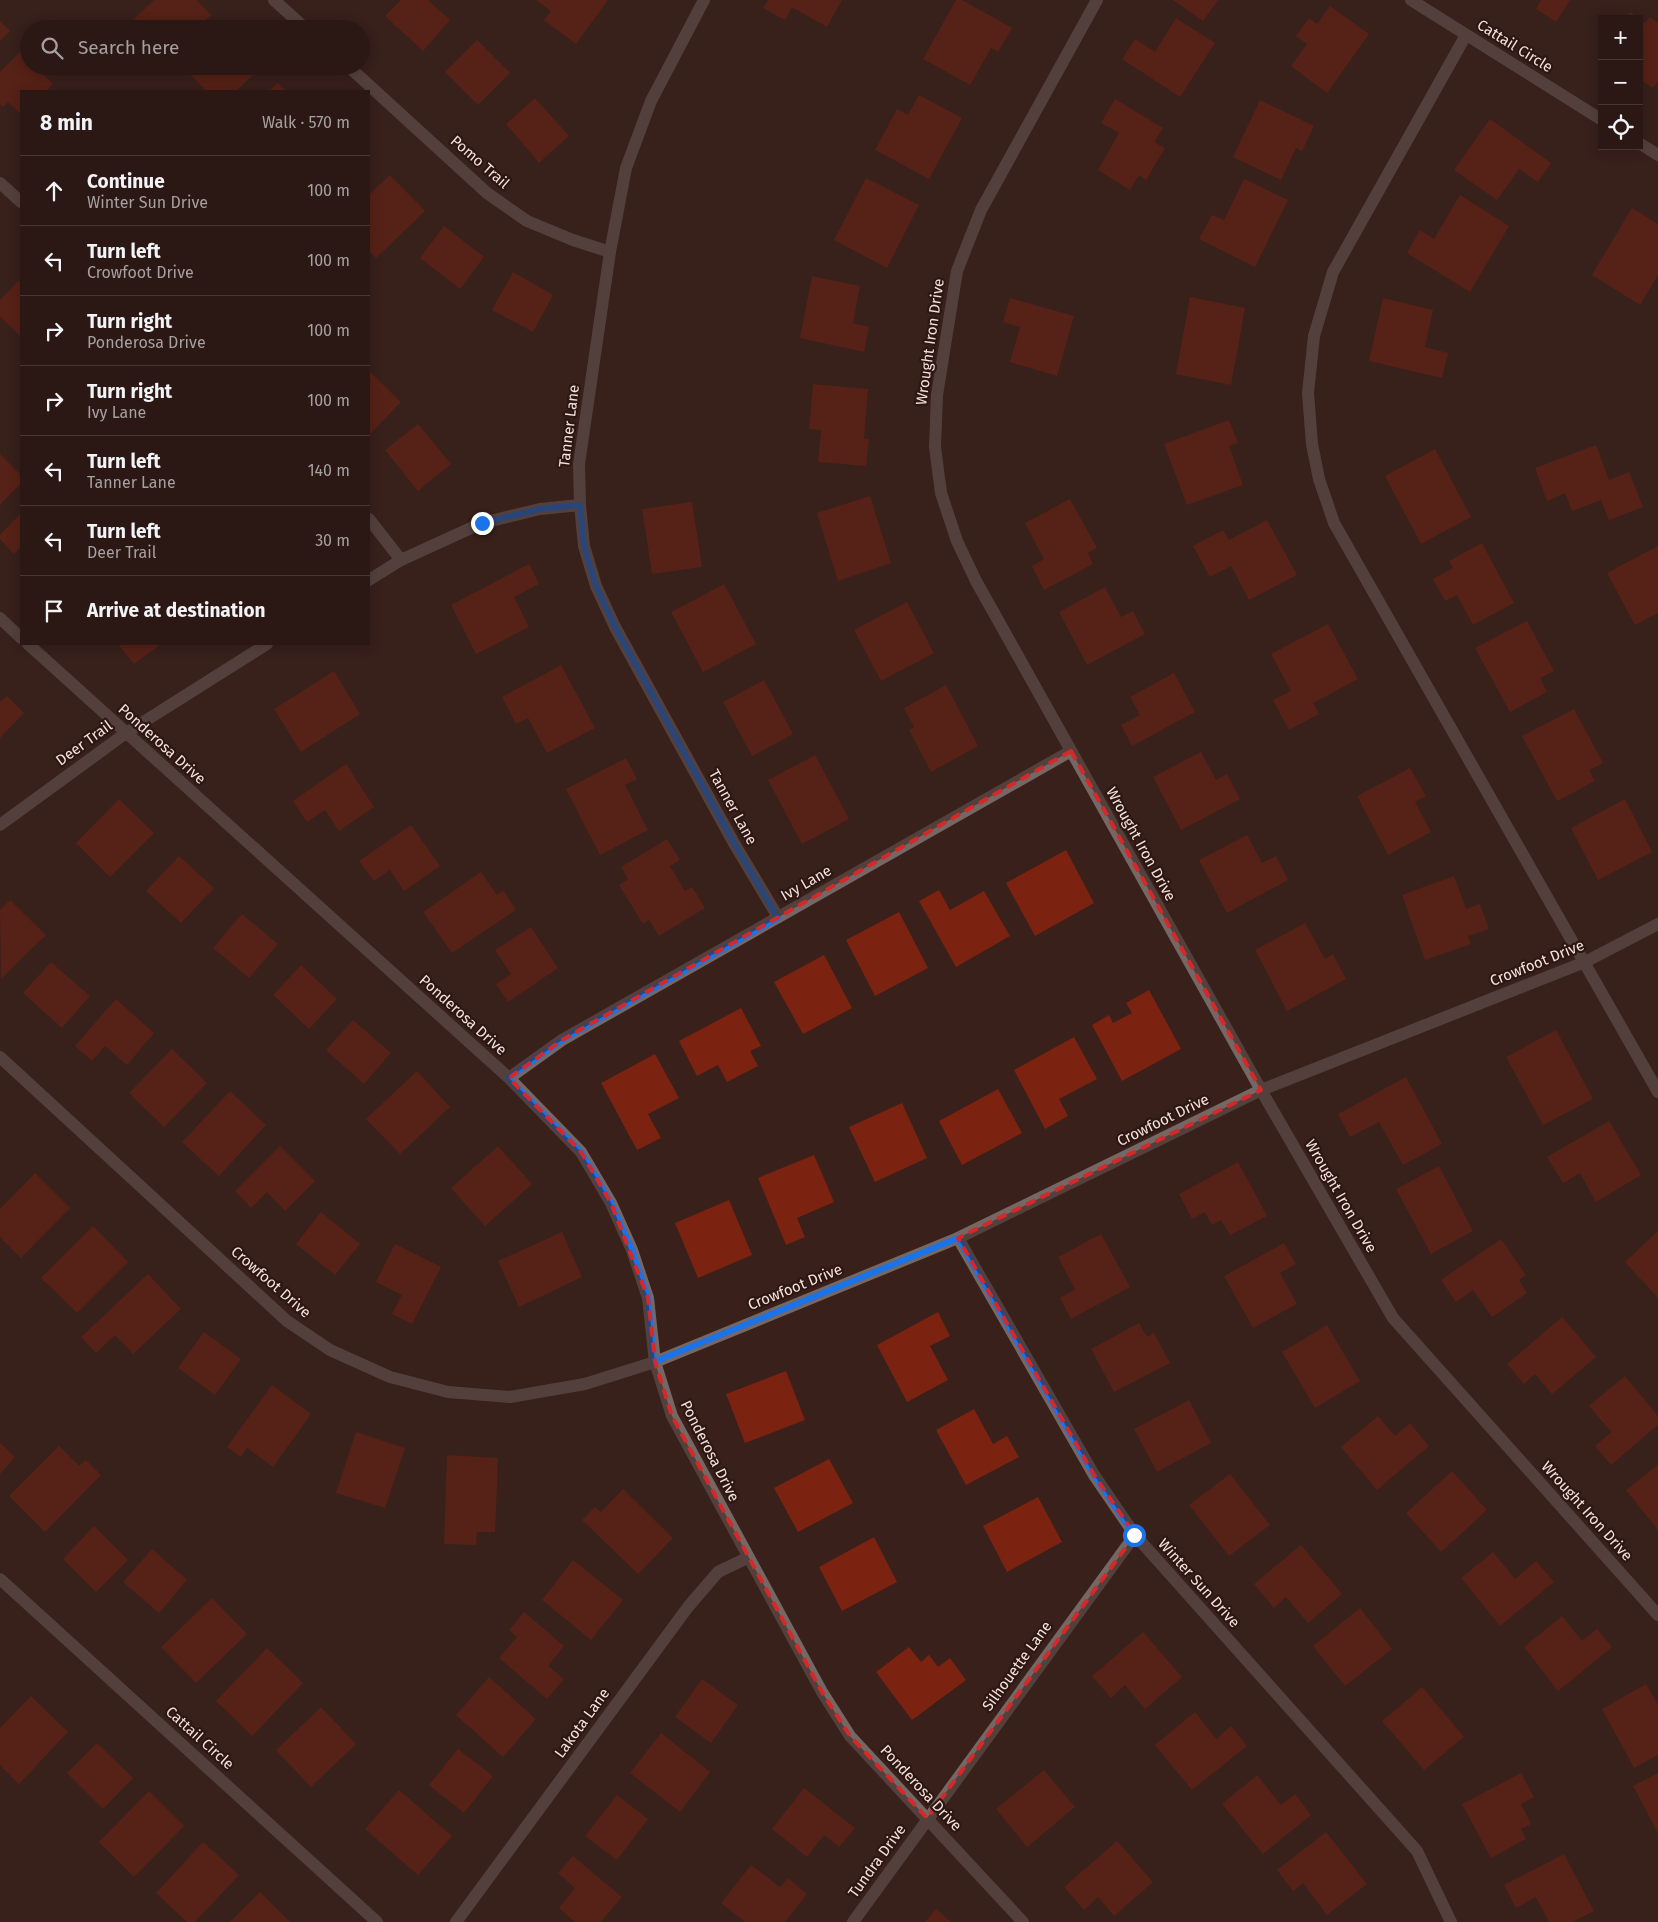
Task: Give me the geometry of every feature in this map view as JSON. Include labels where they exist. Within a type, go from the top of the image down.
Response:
[{"type":"street","points":[[274,0],[296,20]]},
{"type":"street","name":"Tanner Lane","points":[[704,0],[651,102],[626,168],[610,252],[579,464],[580,505],[586,554],[596,586],[615,627],[735,845],[778,918]]},
{"type":"street","name":"Wrought Iron Drive","points":[[1098,0],[981,210],[958,271],[937,395],[935,447],[941,493],[957,541],[976,581],[1261,1090],[1393,1318],[1658,1615]]},
{"type":"street","name":"Cattail Circle","points":[[1411,0],[1598,118]]},
{"type":"street","points":[[1466,35],[1334,272],[1314,336],[1308,393],[1312,444],[1319,479],[1334,524],[1658,1092]]},
{"type":"street","name":"Pomo Trail","points":[[358,75],[487,192],[527,221],[573,240],[610,252]]},
{"type":"street","points":[[1643,146],[1658,155]]},
{"type":"street","points":[[0,183],[20,201]]},
{"type":"street","points":[[370,579],[401,560],[482,523],[540,509],[580,505]]},
{"type":"street","points":[[370,521],[401,560]]},
{"type":"street","points":[[0,618],[20,637]]},
{"type":"street","name":"Ponderosa Drive","points":[[29,645],[508,1078],[581,1152],[611,1203],[632,1250],[648,1298],[654,1362],[672,1416],[822,1692],[850,1736],[1023,1922]]},
{"type":"street","name":"Deer Trail","points":[[0,825],[126,733],[265,645]]},
{"type":"street","name":"Ivy Lane","points":[[508,1078],[562,1040],[1071,751]]},
{"type":"street","name":"Crowfoot Drive","points":[[0,1057],[287,1321],[330,1350],[390,1377],[448,1392],[510,1397],[585,1384],[654,1362],[958,1238],[1261,1090],[1585,962],[1658,924]]},
{"type":"street","name":"Winter Sun Drive","points":[[958,1238],[1094,1475],[1134,1535],[1416,1851],[1452,1922]]},
{"type":"street","name":"Silhouette Lane","points":[[927,1818],[1134,1535]]},
{"type":"street","name":"Lakota Lane","points":[[456,1922],[688,1606],[718,1572],[748,1558]]},
{"type":"street","name":"Cattail Circle","points":[[0,1579],[377,1922]]},
{"type":"street","name":"Tundra Drive","points":[[853,1922],[927,1818]]},
{"type":"highlighted area","points":[[1071,751],[1261,1090],[958,1238],[1094,1475],[1135,1535],[927,1818],[850,1736],[822,1692],[672,1416],[655,1362],[648,1298],[611,1203],[581,1152],[509,1078],[562,1040]]},
{"type":"building","points":[[154,0],[197,0],[211,15],[206,20],[133,20]]},
{"type":"building","points":[[401,0],[428,0],[450,20],[423,51],[385,16]]},
{"type":"building","points":[[536,0],[608,0],[576,44],[544,20],[551,11]]},
{"type":"building","points":[[768,0],[842,0],[827,27],[792,7],[785,20],[763,8]]},
{"type":"building","points":[[956,0],[962,0],[1012,28],[998,52],[991,48],[970,85],[923,59]]},
{"type":"building","points":[[1173,0],[1218,0],[1203,21]]},
{"type":"building","points":[[1541,0],[1570,0],[1556,22],[1536,9]]},
{"type":"building","points":[[1330,6],[1369,34],[1327,93],[1291,66],[1307,44],[1296,36],[1309,18],[1317,24]]},
{"type":"building","points":[[1650,17],[1658,23],[1658,81],[1653,88],[1643,82],[1643,22],[1645,23]]},
{"type":"building","points":[[1176,18],[1215,43],[1180,97],[1122,59],[1135,39],[1155,52]]},
{"type":"building","points":[[0,21],[10,31],[0,41]]},
{"type":"building","points":[[477,40],[510,73],[478,105],[445,72]]},
{"type":"building","points":[[20,52],[20,75],[44,75],[53,84],[47,90],[20,90],[20,113],[8,102],[3,107],[0,104],[0,72]]},
{"type":"building","points":[[191,75],[253,75],[237,90],[205,90]]},
{"type":"building","points":[[278,83],[285,90],[270,90]]},
{"type":"building","points":[[919,95],[962,118],[929,179],[875,150],[897,109],[908,115]]},
{"type":"building","points":[[535,98],[569,136],[539,163],[506,124]]},
{"type":"building","points":[[1115,99],[1163,128],[1154,142],[1165,148],[1146,180],[1139,175],[1130,190],[1098,170],[1119,133],[1101,123]]},
{"type":"building","points":[[1260,100],[1314,126],[1302,151],[1296,148],[1281,180],[1233,157]]},
{"type":"building","points":[[1490,119],[1551,163],[1538,182],[1519,169],[1497,200],[1454,170]]},
{"type":"building","points":[[390,175],[425,211],[376,258],[370,252],[370,194]]},
{"type":"building","points":[[866,178],[919,205],[887,268],[834,240]]},
{"type":"building","points":[[1244,179],[1288,200],[1255,267],[1199,239],[1212,215],[1224,220]]},
{"type":"building","points":[[1460,195],[1509,226],[1470,292],[1407,253],[1420,230],[1434,239]]},
{"type":"building","points":[[1632,208],[1658,224],[1658,275],[1640,305],[1592,275]]},
{"type":"building","points":[[444,226],[484,257],[460,289],[420,258]]},
{"type":"building","points":[[513,272],[553,295],[533,332],[492,310]]},
{"type":"building","points":[[812,276],[860,286],[853,323],[869,327],[864,352],[800,338]]},
{"type":"building","points":[[18,281],[20,283],[20,335],[0,317],[0,300]]},
{"type":"building","points":[[1190,297],[1245,308],[1231,385],[1176,374]]},
{"type":"building","points":[[1010,298],[1074,316],[1057,376],[1010,362],[1020,327],[1003,322]]},
{"type":"building","points":[[1383,298],[1433,310],[1425,347],[1448,353],[1442,378],[1369,361]]},
{"type":"building","points":[[370,372],[401,402],[370,434]]},
{"type":"building","points":[[813,384],[868,389],[864,439],[869,439],[866,466],[818,462],[821,430],[809,429]]},
{"type":"building","points":[[1229,420],[1238,443],[1229,446],[1243,485],[1187,505],[1164,444]]},
{"type":"building","points":[[418,424],[451,464],[418,491],[385,450]]},
{"type":"building","points":[[1596,445],[1609,480],[1629,472],[1643,507],[1609,520],[1601,500],[1572,511],[1565,493],[1547,501],[1535,468]]},
{"type":"building","points":[[1435,449],[1471,517],[1421,544],[1385,476]]},
{"type":"building","points":[[0,454],[20,474],[20,484],[0,505]]},
{"type":"building","points":[[870,496],[891,563],[838,581],[817,513]]},
{"type":"building","points":[[1070,499],[1097,548],[1088,553],[1093,564],[1044,590],[1032,566],[1044,559],[1025,523]]},
{"type":"building","points":[[692,502],[702,567],[652,574],[642,509]]},
{"type":"building","points":[[20,514],[20,547],[14,554],[0,539],[0,535]]},
{"type":"building","points":[[1267,520],[1297,575],[1249,600],[1231,566],[1210,577],[1193,546],[1223,530],[1229,540]]},
{"type":"building","points":[[1482,543],[1514,603],[1473,625],[1457,595],[1445,601],[1433,579],[1453,568],[1449,561]]},
{"type":"building","points":[[1658,546],[1658,613],[1635,625],[1607,573]]},
{"type":"building","points":[[529,564],[539,584],[514,597],[529,627],[476,654],[451,605]]},
{"type":"building","points":[[724,584],[756,644],[703,672],[671,612]]},
{"type":"building","points":[[1105,587],[1121,617],[1133,611],[1145,634],[1087,665],[1059,612]]},
{"type":"building","points":[[907,602],[934,653],[881,681],[854,630]]},
{"type":"building","points":[[1527,621],[1554,671],[1540,678],[1547,692],[1510,712],[1475,648]]},
{"type":"building","points":[[1328,624],[1358,679],[1313,703],[1319,714],[1289,730],[1273,700],[1291,691],[1271,654]]},
{"type":"building","points":[[119,645],[160,645],[134,664]]},
{"type":"building","points":[[561,665],[595,728],[547,753],[528,718],[516,724],[502,697]]},
{"type":"building","points":[[334,671],[360,714],[301,752],[274,709]]},
{"type":"building","points":[[1174,673],[1195,712],[1132,746],[1121,725],[1140,715],[1130,697]]},
{"type":"building","points":[[764,680],[793,734],[752,756],[723,702]]},
{"type":"building","points":[[946,685],[978,746],[931,772],[909,730],[914,727],[904,708]]},
{"type":"building","points":[[7,696],[24,713],[0,738],[0,702]]},
{"type":"building","points":[[1574,709],[1603,763],[1589,770],[1595,781],[1557,801],[1522,736]]},
{"type":"building","points":[[1201,752],[1216,780],[1227,774],[1240,799],[1181,830],[1153,777]]},
{"type":"building","points":[[815,755],[849,819],[802,844],[768,780]]},
{"type":"building","points":[[626,758],[637,779],[625,785],[648,830],[600,855],[566,789]]},
{"type":"building","points":[[346,764],[374,807],[339,831],[325,810],[307,822],[293,801]]},
{"type":"building","points":[[1410,768],[1426,796],[1415,802],[1431,832],[1388,855],[1357,796]]},
{"type":"building","points":[[119,799],[154,833],[110,877],[76,843]]},
{"type":"building","points":[[1625,799],[1652,852],[1598,880],[1571,828]]},
{"type":"building","points":[[411,825],[440,866],[404,891],[390,870],[374,881],[359,861]]},
{"type":"building","points":[[1247,835],[1262,863],[1276,856],[1288,880],[1227,913],[1199,860]]},
{"type":"building","points":[[667,839],[680,860],[670,866],[685,891],[692,887],[705,908],[659,936],[649,920],[643,924],[619,885],[628,879],[621,867]]},
{"type":"building","points":[[1066,850],[1094,903],[1035,936],[1006,883]]},
{"type":"building","points":[[179,856],[214,888],[181,923],[146,891]]},
{"type":"building","points":[[481,872],[497,895],[503,890],[516,910],[452,953],[423,912]]},
{"type":"building","points":[[1454,876],[1466,909],[1480,904],[1489,929],[1468,936],[1471,944],[1425,960],[1402,895]]},
{"type":"building","points":[[939,890],[950,910],[984,891],[1010,936],[956,967],[919,901]]},
{"type":"building","points":[[10,900],[46,935],[1,979],[0,910]]},
{"type":"building","points":[[899,912],[928,968],[875,996],[846,940]]},
{"type":"building","points":[[242,914],[278,944],[249,978],[213,948]]},
{"type":"building","points":[[1305,923],[1325,959],[1333,954],[1346,979],[1287,1011],[1255,950]]},
{"type":"building","points":[[531,927],[558,968],[508,1002],[496,984],[511,974],[495,950]]},
{"type":"building","points":[[824,955],[852,1008],[803,1034],[774,982]]},
{"type":"building","points":[[51,962],[90,996],[62,1028],[23,993]]},
{"type":"building","points":[[301,965],[337,999],[309,1029],[273,995]]},
{"type":"building","points":[[1149,990],[1181,1049],[1122,1081],[1092,1025],[1109,1015],[1113,1023],[1132,1013],[1126,1003]]},
{"type":"building","points":[[116,999],[154,1033],[127,1065],[105,1046],[92,1061],[75,1046]]},
{"type":"building","points":[[741,1008],[761,1046],[750,1051],[758,1066],[727,1082],[718,1065],[697,1076],[679,1041]]},
{"type":"building","points":[[353,1020],[391,1053],[364,1084],[326,1050]]},
{"type":"building","points":[[1556,1030],[1593,1099],[1543,1125],[1506,1057]]},
{"type":"building","points":[[1074,1037],[1097,1079],[1059,1099],[1068,1116],[1045,1129],[1014,1070]]},
{"type":"building","points":[[172,1049],[207,1083],[164,1127],[129,1093]]},
{"type":"building","points":[[655,1054],[679,1098],[648,1114],[661,1138],[637,1150],[601,1083]]},
{"type":"building","points":[[417,1071],[450,1107],[400,1154],[366,1119]]},
{"type":"building","points":[[1406,1077],[1442,1144],[1403,1165],[1379,1122],[1350,1137],[1338,1114]]},
{"type":"building","points":[[998,1089],[1022,1133],[962,1165],[939,1121]]},
{"type":"building","points":[[230,1091],[266,1125],[219,1176],[182,1142]]},
{"type":"building","points":[[902,1103],[927,1158],[875,1182],[849,1127]]},
{"type":"building","points":[[1609,1121],[1641,1175],[1596,1202],[1580,1173],[1563,1183],[1547,1157]]},
{"type":"building","points":[[280,1146],[315,1181],[285,1211],[267,1192],[251,1208],[235,1191]]},
{"type":"building","points":[[498,1146],[532,1184],[485,1226],[451,1188]]},
{"type":"building","points":[[814,1155],[834,1202],[797,1218],[805,1237],[786,1245],[758,1178]]},
{"type":"building","points":[[1238,1162],[1267,1216],[1230,1235],[1221,1220],[1212,1225],[1205,1212],[1192,1219],[1179,1194]]},
{"type":"building","points":[[1439,1166],[1473,1231],[1431,1254],[1396,1189]]},
{"type":"building","points":[[35,1173],[70,1208],[21,1258],[0,1237],[0,1209]]},
{"type":"building","points":[[729,1200],[752,1255],[698,1278],[675,1223]]},
{"type":"building","points":[[321,1212],[360,1244],[335,1275],[296,1244]]},
{"type":"building","points":[[93,1226],[128,1262],[77,1313],[41,1278]]},
{"type":"building","points":[[1658,1231],[1658,1298],[1625,1262]]},
{"type":"building","points":[[562,1232],[582,1277],[519,1307],[498,1261]]},
{"type":"building","points":[[1101,1234],[1130,1287],[1071,1319],[1060,1298],[1075,1289],[1058,1257]]},
{"type":"building","points":[[1501,1239],[1526,1275],[1519,1280],[1527,1293],[1492,1317],[1473,1290],[1456,1302],[1441,1280]]},
{"type":"building","points":[[1284,1243],[1296,1264],[1280,1273],[1297,1304],[1253,1328],[1224,1276]]},
{"type":"building","points":[[395,1244],[441,1267],[412,1324],[392,1314],[402,1295],[376,1282]]},
{"type":"building","points":[[148,1274],[181,1309],[133,1354],[115,1335],[96,1353],[81,1337]]},
{"type":"building","points":[[938,1312],[950,1336],[930,1346],[948,1380],[907,1402],[877,1345]]},
{"type":"building","points":[[1562,1317],[1596,1357],[1552,1394],[1535,1374],[1524,1384],[1507,1364]]},
{"type":"building","points":[[1139,1323],[1147,1337],[1154,1333],[1170,1363],[1114,1392],[1091,1349]]},
{"type":"building","points":[[1327,1325],[1360,1381],[1315,1408],[1282,1352]]},
{"type":"building","points":[[204,1332],[241,1359],[215,1395],[178,1368]]},
{"type":"building","points":[[786,1371],[805,1420],[745,1443],[726,1394]]},
{"type":"building","points":[[1625,1376],[1658,1416],[1658,1425],[1611,1465],[1595,1446],[1611,1432],[1589,1406]]},
{"type":"building","points":[[272,1385],[311,1414],[273,1467],[247,1448],[241,1457],[227,1447]]},
{"type":"building","points":[[1189,1400],[1211,1443],[1157,1472],[1134,1429]]},
{"type":"building","points":[[974,1409],[993,1444],[1007,1436],[1019,1457],[966,1485],[936,1430]]},
{"type":"building","points":[[1378,1416],[1395,1436],[1410,1423],[1429,1446],[1377,1490],[1341,1447]]},
{"type":"building","points":[[356,1432],[405,1448],[385,1508],[336,1493]]},
{"type":"building","points":[[0,1443],[15,1457],[0,1474]]},
{"type":"building","points":[[59,1446],[79,1466],[86,1460],[101,1475],[45,1532],[9,1496]]},
{"type":"building","points":[[447,1455],[498,1458],[495,1532],[477,1532],[476,1545],[444,1544]]},
{"type":"building","points":[[829,1459],[853,1503],[798,1532],[774,1488]]},
{"type":"building","points":[[1658,1465],[1658,1530],[1626,1490]]},
{"type":"building","points":[[1452,1471],[1487,1510],[1441,1552],[1406,1513]]},
{"type":"building","points":[[1230,1474],[1270,1525],[1229,1556],[1189,1505]]},
{"type":"building","points":[[623,1489],[673,1538],[638,1574],[582,1520],[595,1507],[601,1512]]},
{"type":"building","points":[[1038,1497],[1062,1542],[1007,1572],[983,1526]]},
{"type":"building","points":[[94,1526],[128,1560],[96,1592],[63,1559]]},
{"type":"building","points":[[874,1537],[897,1582],[842,1611],[819,1567]]},
{"type":"building","points":[[1301,1545],[1342,1594],[1308,1623],[1286,1597],[1274,1608],[1254,1584]]},
{"type":"building","points":[[152,1549],[187,1580],[159,1613],[123,1582]]},
{"type":"building","points":[[1493,1552],[1515,1579],[1536,1561],[1554,1582],[1500,1626],[1461,1578]]},
{"type":"building","points":[[573,1560],[623,1600],[591,1640],[542,1600]]},
{"type":"building","points":[[212,1598],[247,1634],[196,1683],[161,1647]]},
{"type":"building","points":[[1360,1608],[1392,1649],[1345,1686],[1313,1646]]},
{"type":"building","points":[[524,1612],[564,1646],[548,1666],[564,1679],[547,1699],[499,1658],[517,1637],[509,1630]]},
{"type":"building","points":[[1562,1616],[1582,1641],[1597,1629],[1612,1647],[1558,1691],[1524,1647]]},
{"type":"building","points":[[1143,1632],[1182,1677],[1145,1709],[1125,1685],[1111,1698],[1092,1676]]},
{"type":"building","points":[[909,1647],[921,1662],[929,1655],[938,1667],[950,1658],[966,1680],[912,1720],[876,1672]]},
{"type":"building","points":[[267,1648],[303,1683],[252,1736],[216,1701]]},
{"type":"building","points":[[489,1677],[536,1719],[503,1757],[456,1715]]},
{"type":"building","points":[[702,1679],[738,1705],[711,1743],[675,1717]]},
{"type":"building","points":[[1646,1684],[1658,1705],[1658,1755],[1634,1768],[1602,1709]]},
{"type":"building","points":[[1422,1687],[1464,1737],[1424,1770],[1382,1721]]},
{"type":"building","points":[[31,1696],[68,1732],[19,1784],[0,1765],[0,1728]]},
{"type":"building","points":[[321,1707],[356,1744],[311,1787],[276,1750]]},
{"type":"building","points":[[1195,1712],[1216,1739],[1231,1726],[1247,1746],[1192,1790],[1155,1745]]},
{"type":"building","points":[[661,1733],[710,1772],[680,1812],[630,1773]]},
{"type":"building","points":[[97,1743],[133,1778],[103,1809],[67,1773]]},
{"type":"building","points":[[458,1749],[493,1776],[464,1813],[429,1785]]},
{"type":"building","points":[[1044,1770],[1075,1807],[1027,1847],[996,1809]]},
{"type":"building","points":[[1521,1773],[1534,1797],[1521,1804],[1531,1824],[1521,1829],[1526,1839],[1491,1858],[1462,1804]]},
{"type":"building","points":[[1658,1773],[1658,1833],[1633,1786]]},
{"type":"building","points":[[1257,1775],[1281,1805],[1295,1794],[1311,1815],[1263,1854],[1222,1804]]},
{"type":"building","points":[[804,1788],[855,1828],[839,1847],[824,1835],[807,1857],[772,1829]]},
{"type":"building","points":[[399,1790],[452,1836],[418,1875],[365,1829]]},
{"type":"building","points":[[149,1791],[184,1826],[134,1877],[99,1842]]},
{"type":"building","points":[[617,1795],[648,1819],[617,1860],[585,1836]]},
{"type":"building","points":[[1326,1832],[1367,1884],[1327,1915],[1303,1883],[1293,1891],[1277,1870]]},
{"type":"building","points":[[1117,1841],[1153,1882],[1114,1916],[1098,1897],[1084,1910],[1064,1887]]},
{"type":"building","points":[[203,1842],[239,1875],[195,1922],[187,1922],[156,1893]]},
{"type":"building","points":[[1564,1854],[1594,1911],[1572,1922],[1549,1922],[1536,1897],[1516,1908],[1504,1885]]},
{"type":"building","points":[[573,1856],[622,1897],[601,1922],[575,1922],[559,1908],[575,1888],[558,1873]]},
{"type":"building","points":[[751,1865],[780,1887],[788,1878],[807,1894],[785,1922],[745,1922],[721,1903]]},
{"type":"building","points":[[260,1892],[290,1922],[230,1922]]},
{"type":"building","points":[[936,1909],[951,1922],[925,1922]]},
{"type":"route","points":[[482,523],[540,509],[580,505],[584,546],[596,586],[615,627],[735,845],[778,918],[562,1040],[508,1078],[581,1152],[611,1203],[632,1250],[648,1298],[654,1362],[958,1238],[1094,1475],[1134,1535]]}]
